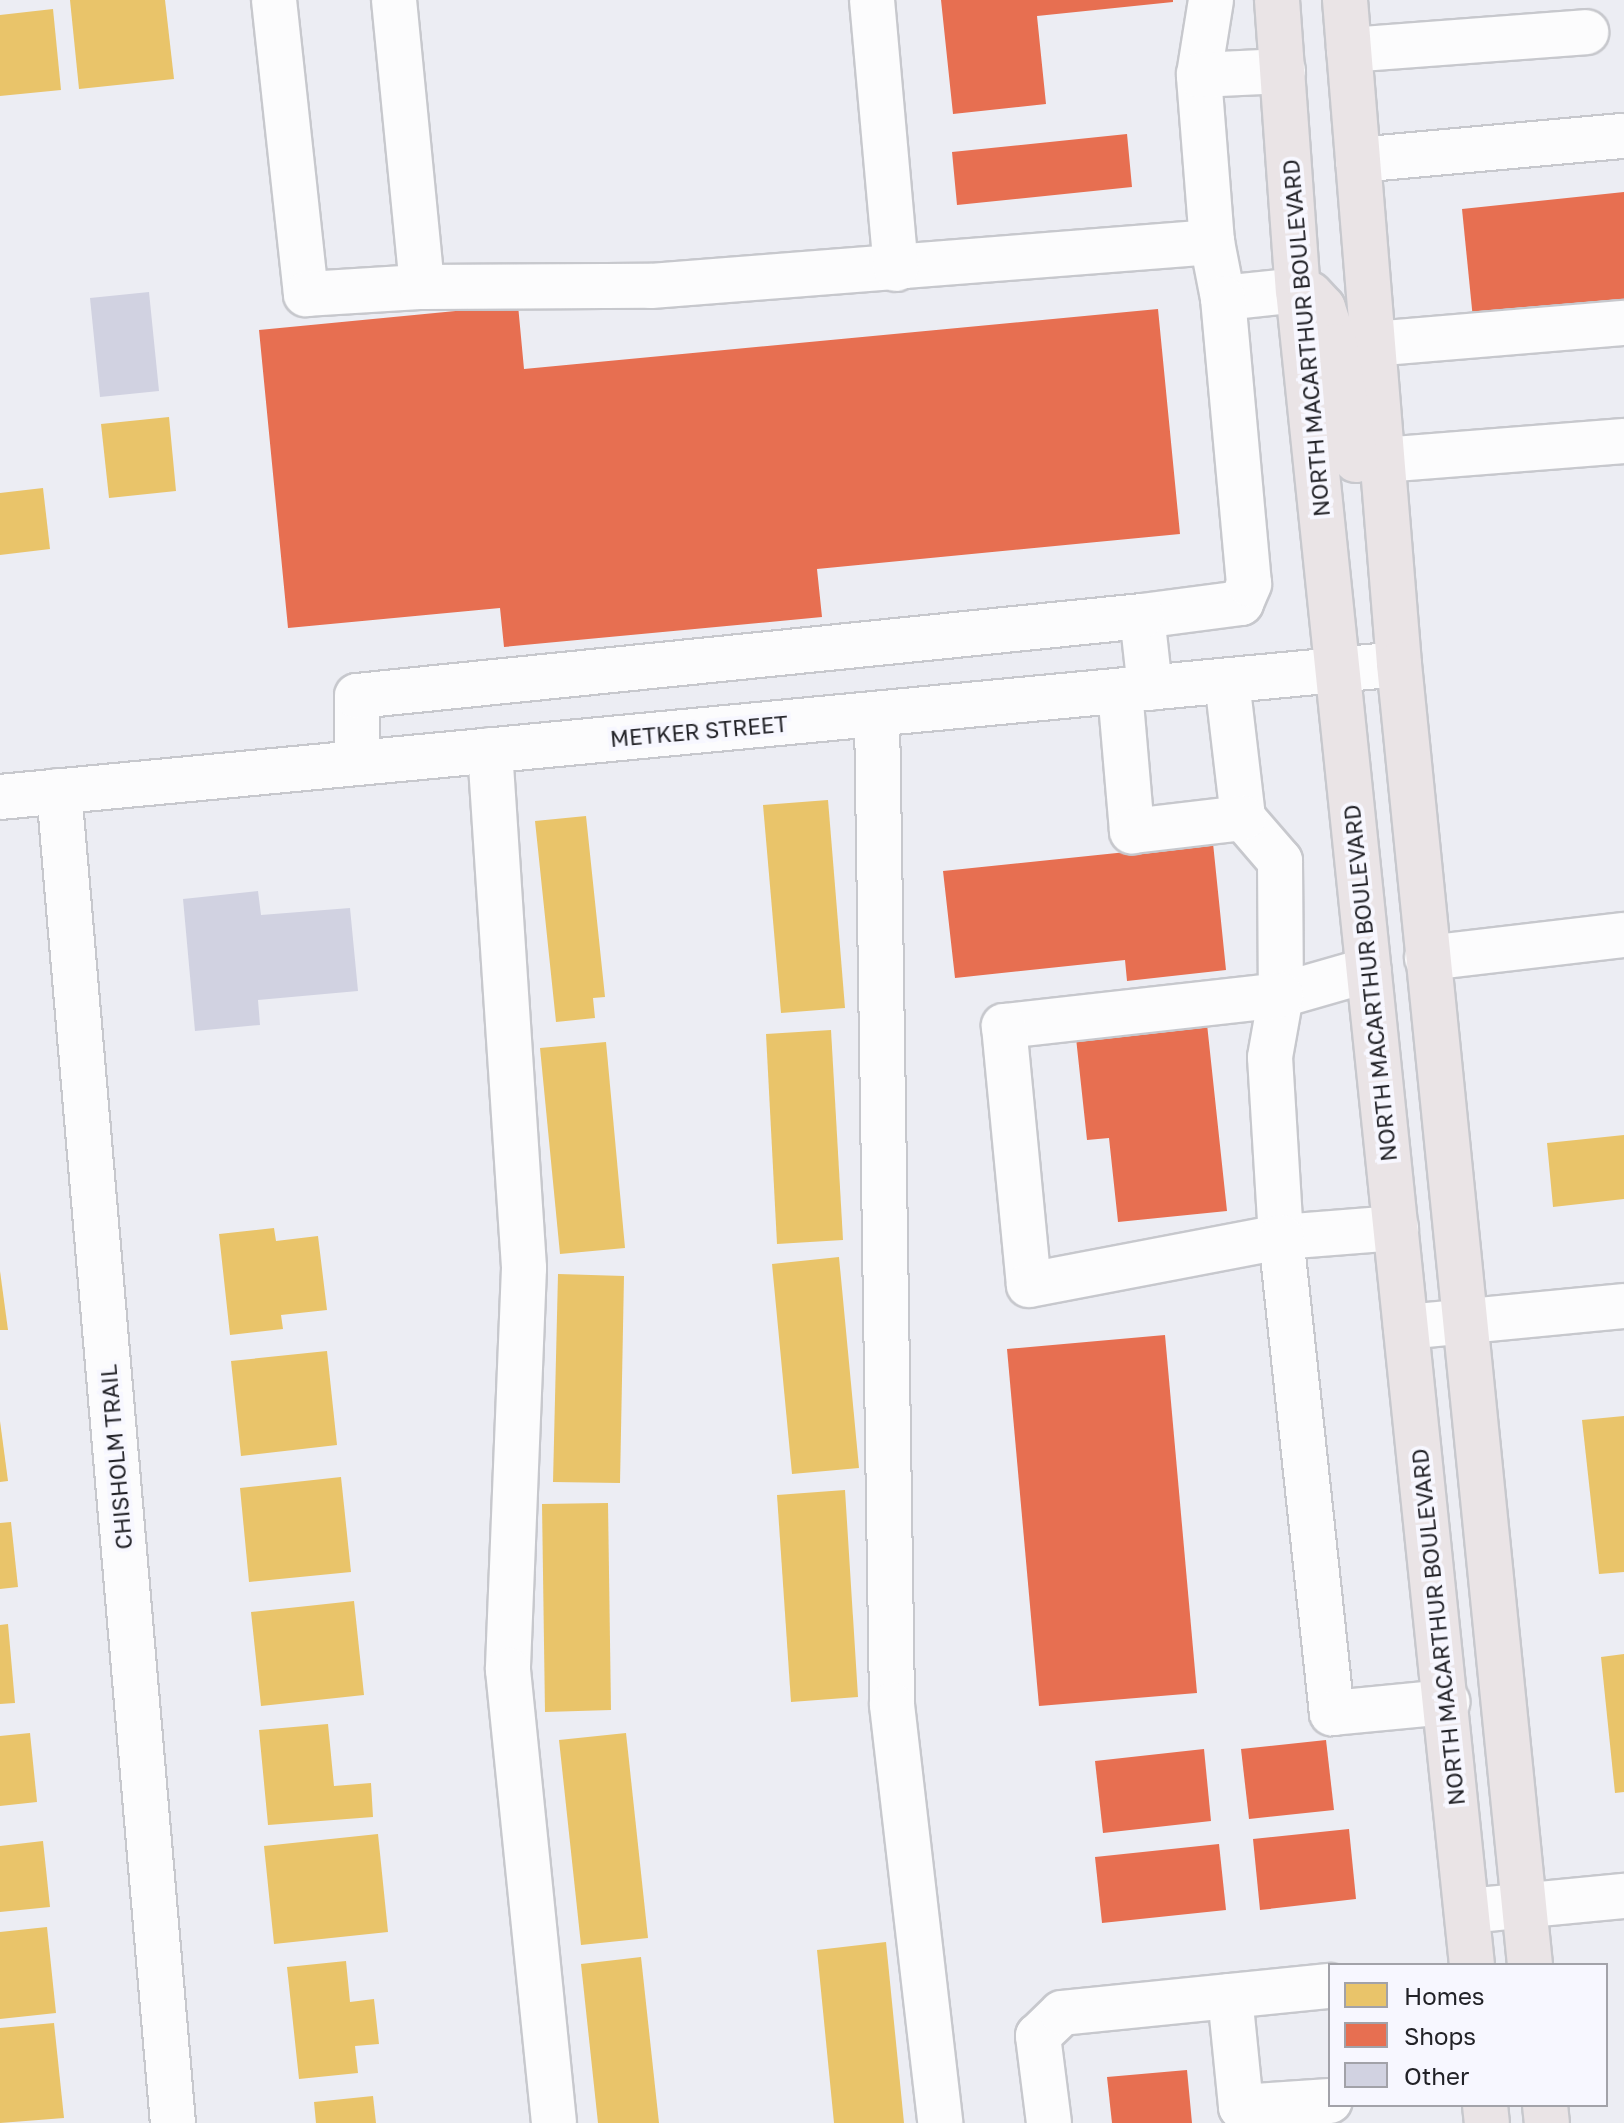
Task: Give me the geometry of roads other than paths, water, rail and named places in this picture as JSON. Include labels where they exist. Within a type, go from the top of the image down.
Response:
[{"type":"main road","name":"NORTH MACARTHUR BOULEVARD","points":[[1277,0],[1298,290],[1472,1963]]},
{"type":"main road","points":[[1345,0],[1399,664],[1530,1963]]},
{"type":"main road","points":[[1298,290],[1314,295],[1323,308],[1357,464],[1389,557]]},
{"type":"street","points":[[274,0],[306,294],[422,287],[637,287],[1212,242]]},
{"type":"street","points":[[394,0],[422,287]]},
{"type":"street","points":[[872,0],[896,269]]},
{"type":"street","points":[[357,763],[357,696],[1142,616],[1241,603],[1249,584],[1223,298],[1212,242],[1199,75],[1211,0]]},
{"type":"street","points":[[1349,50],[1586,32]]},
{"type":"street","points":[[1199,75],[1283,71]]},
{"type":"street","points":[[1358,160],[1624,136]]},
{"type":"street","points":[[1223,298],[1298,290]]},
{"type":"street","points":[[1372,344],[1624,323]]},
{"type":"street","points":[[1382,460],[1624,441]]},
{"type":"street","points":[[1142,616],[1135,690],[1132,831],[1243,818]]},
{"type":"street","name":"METKER STREET","points":[[0,797],[1399,664]]},
{"type":"street","points":[[1227,681],[1243,818],[1280,861],[1281,995],[1270,1057],[1281,1237],[1332,1713],[1447,1702]]},
{"type":"street","points":[[877,714],[892,1705],[940,2123]]},
{"type":"street","points":[[490,750],[524,1268],[508,1670],[554,2123]]},
{"type":"street","name":"CHISHOLM TRAIL","points":[[59,791],[173,2123]]},
{"type":"street","points":[[1427,958],[1624,935]]},
{"type":"street","points":[[1368,970],[1281,995],[1004,1026],[1029,1285],[1281,1237],[1396,1228]]},
{"type":"street","points":[[1406,1327],[1624,1306]]},
{"type":"street","points":[[1467,1911],[1624,1896]]},
{"type":"street","points":[[1049,2123],[1038,2036],[1062,2013],[1328,1986]]},
{"type":"street","points":[[1230,1996],[1241,2107],[1328,2101]]}]
